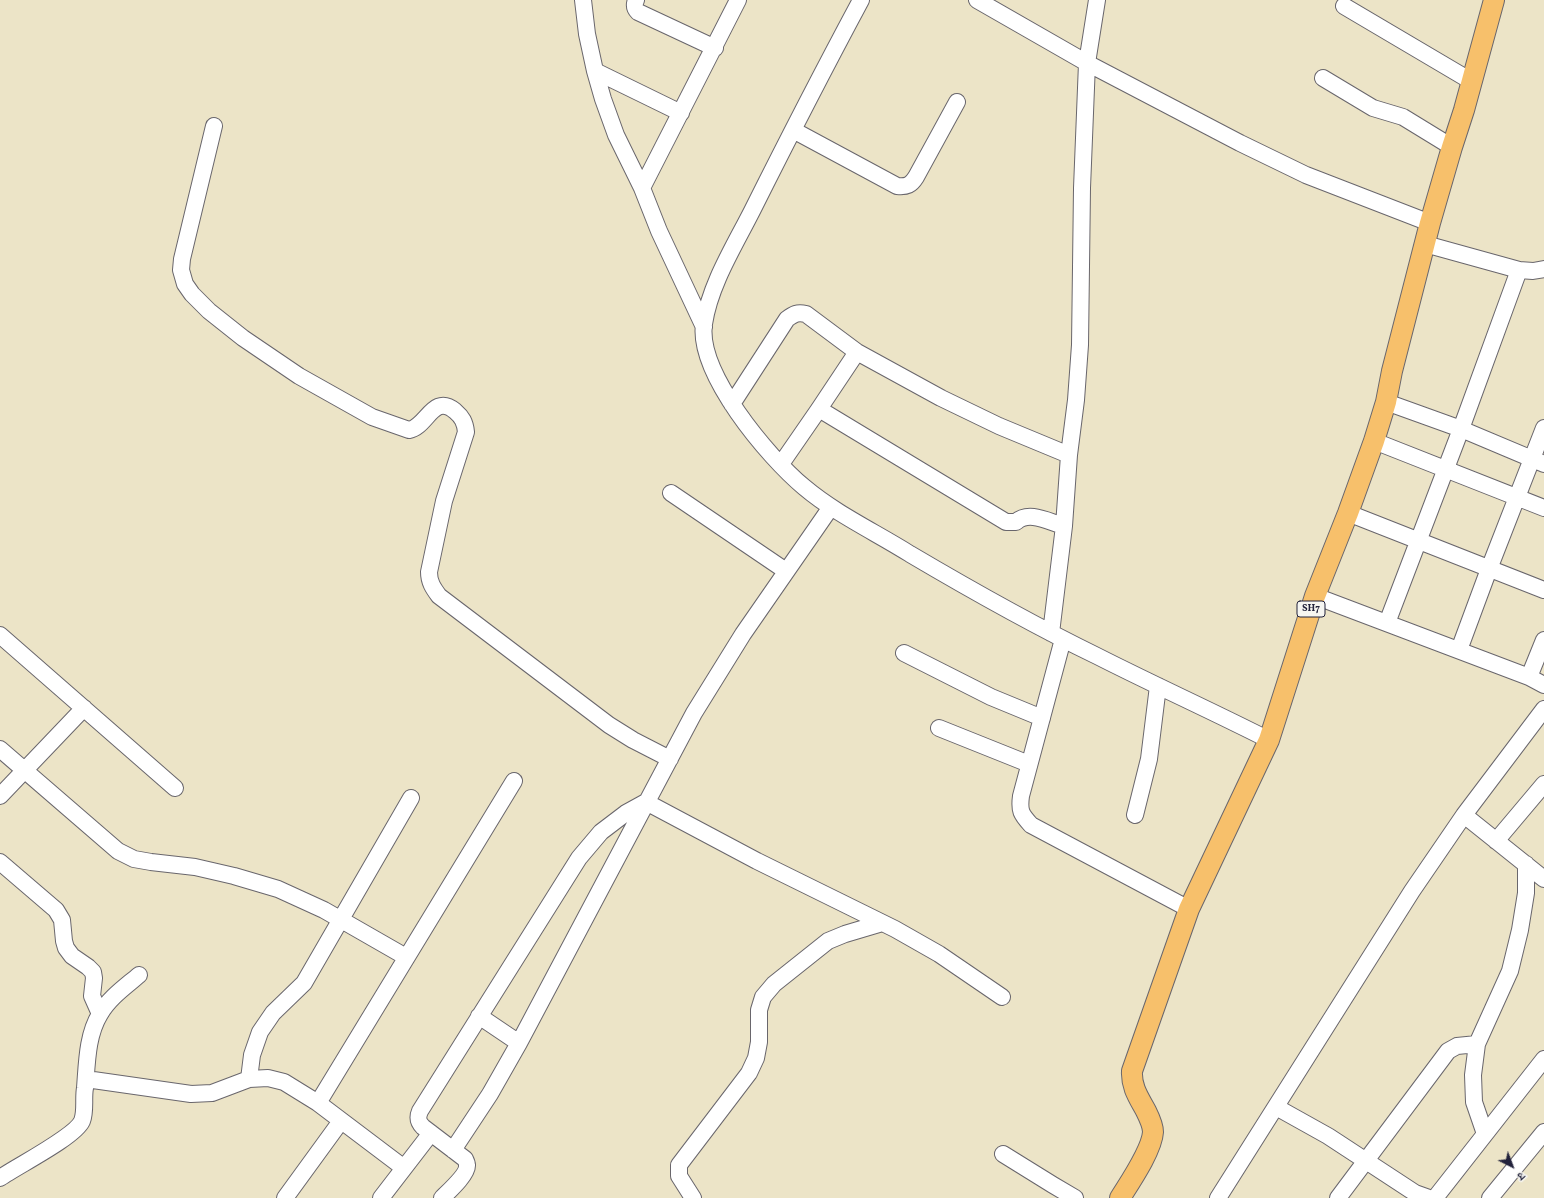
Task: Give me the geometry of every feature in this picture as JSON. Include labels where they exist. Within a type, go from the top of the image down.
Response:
[{"type":"main road","name":"SH7","points":[[1120,1198],[1150,1144],[1153,1131],[1151,1121],[1135,1091],[1132,1081],[1132,1071],[1189,910],[1268,740],[1315,596],[1348,513],[1374,441],[1386,402],[1392,371],[1430,223],[1464,110],[1494,0]]},
{"type":"street","points":[[583,0],[587,34],[595,71],[616,135],[642,188],[659,231],[704,327]]},
{"type":"street","points":[[636,0],[634,4],[635,9],[638,12],[715,48]]},
{"type":"street","points":[[642,188],[715,48],[738,0]]},
{"type":"street","points":[[861,0],[793,130],[711,294],[704,327],[707,354],[716,377],[732,404],[752,432],[803,486],[831,507],[951,578],[1057,636],[1158,686],[1211,710],[1268,740]]},
{"type":"street","points":[[977,0],[1087,63],[1240,143],[1306,174],[1430,223]]},
{"type":"street","points":[[1097,0],[1087,63],[1082,188],[1080,345],[1076,400],[1069,455],[1057,636],[1042,718],[1020,796],[1019,807],[1023,816],[1031,825],[1189,910]]},
{"type":"street","points":[[1344,6],[1472,81]]},
{"type":"street","points":[[595,71],[681,113]]},
{"type":"street","points":[[1323,78],[1373,108],[1403,117],[1452,147]]},
{"type":"street","points":[[793,130],[897,186],[905,187],[912,184],[957,102]]},
{"type":"street","points":[[214,126],[182,259],[181,270],[185,284],[192,294],[209,311],[249,342],[299,376],[372,417],[410,430],[415,429],[435,408],[442,406],[450,407],[461,416],[466,424],[466,432],[444,501],[429,572],[429,580],[434,589],[445,601],[609,725],[633,740],[670,759]]},
{"type":"street","points":[[1425,244],[1519,270],[1533,271],[1544,269]]},
{"type":"street","points":[[1387,623],[1419,542],[1519,270]]},
{"type":"street","points":[[732,404],[787,319],[799,312],[806,314],[857,352],[941,398],[993,423],[1069,455]]},
{"type":"street","points":[[781,464],[857,352]]},
{"type":"street","points":[[1386,402],[1461,429],[1538,461]]},
{"type":"street","points":[[819,409],[1006,522],[1016,522],[1022,517],[1027,516],[1064,526]]},
{"type":"street","points":[[1459,650],[1488,569],[1517,497],[1538,461],[1544,428]]},
{"type":"street","points":[[1374,441],[1544,508]]},
{"type":"street","points":[[671,493],[786,571]]},
{"type":"street","points":[[453,1150],[490,1094],[519,1043],[589,914],[646,802],[694,713],[739,641],[831,507]]},
{"type":"street","points":[[1348,513],[1544,590]]},
{"type":"street","points":[[1315,596],[1529,677],[1544,686]]},
{"type":"street","points":[[0,635],[174,788]]},
{"type":"street","points":[[1529,677],[1544,640]]},
{"type":"street","points":[[904,653],[991,697],[1042,718]]},
{"type":"street","points":[[1135,815],[1149,759],[1158,686]]},
{"type":"street","points":[[0,796],[84,708]]},
{"type":"street","points":[[1218,1198],[1408,898],[1464,815],[1544,709]]},
{"type":"street","points":[[939,728],[1029,764]]},
{"type":"street","points":[[0,749],[118,850],[134,859],[195,867],[234,876],[278,889],[324,910],[406,957]]},
{"type":"street","points":[[318,1103],[514,781]]},
{"type":"street","points":[[1496,841],[1544,785]]},
{"type":"street","points":[[249,1079],[252,1055],[260,1032],[273,1013],[304,982],[411,798]]},
{"type":"street","points":[[646,802],[757,861],[882,923],[939,954],[1002,997]]},
{"type":"street","points":[[442,1198],[466,1171],[467,1165],[465,1159],[431,1134],[419,1123],[418,1117],[420,1111],[579,858],[601,832],[626,813],[646,802]]},
{"type":"street","points":[[1464,815],[1544,879]]},
{"type":"street","points":[[0,862],[56,910],[62,920],[66,948],[72,956],[93,972],[94,978],[92,996],[100,1014]]},
{"type":"street","points":[[1485,1134],[1474,1102],[1473,1075],[1477,1044],[1510,971],[1520,930],[1526,893],[1526,864]]},
{"type":"street","points":[[693,1198],[679,1176],[679,1165],[749,1073],[756,1058],[759,1042],[759,1010],[763,997],[774,984],[828,941],[845,934],[882,923]]},
{"type":"street","points":[[1,1175],[72,1133],[82,1122],[91,1035],[100,1014],[112,998],[139,976]]},
{"type":"street","points":[[479,1016],[519,1043]]},
{"type":"street","points":[[1338,1198],[1448,1051],[1457,1046],[1477,1044]]},
{"type":"street","points":[[1435,1198],[1544,1059]]},
{"type":"street","points":[[86,1079],[191,1094],[212,1093],[249,1079],[268,1078],[284,1082],[318,1103],[404,1168]]},
{"type":"street","points":[[1276,1107],[1328,1136],[1415,1193],[1429,1198]]},
{"type":"street","points":[[285,1198],[341,1121]]},
{"type":"street","points":[[1490,1198],[1544,1132]]},
{"type":"street","points":[[381,1198],[431,1134]]},
{"type":"street","points":[[1003,1154],[1075,1198]]}]
